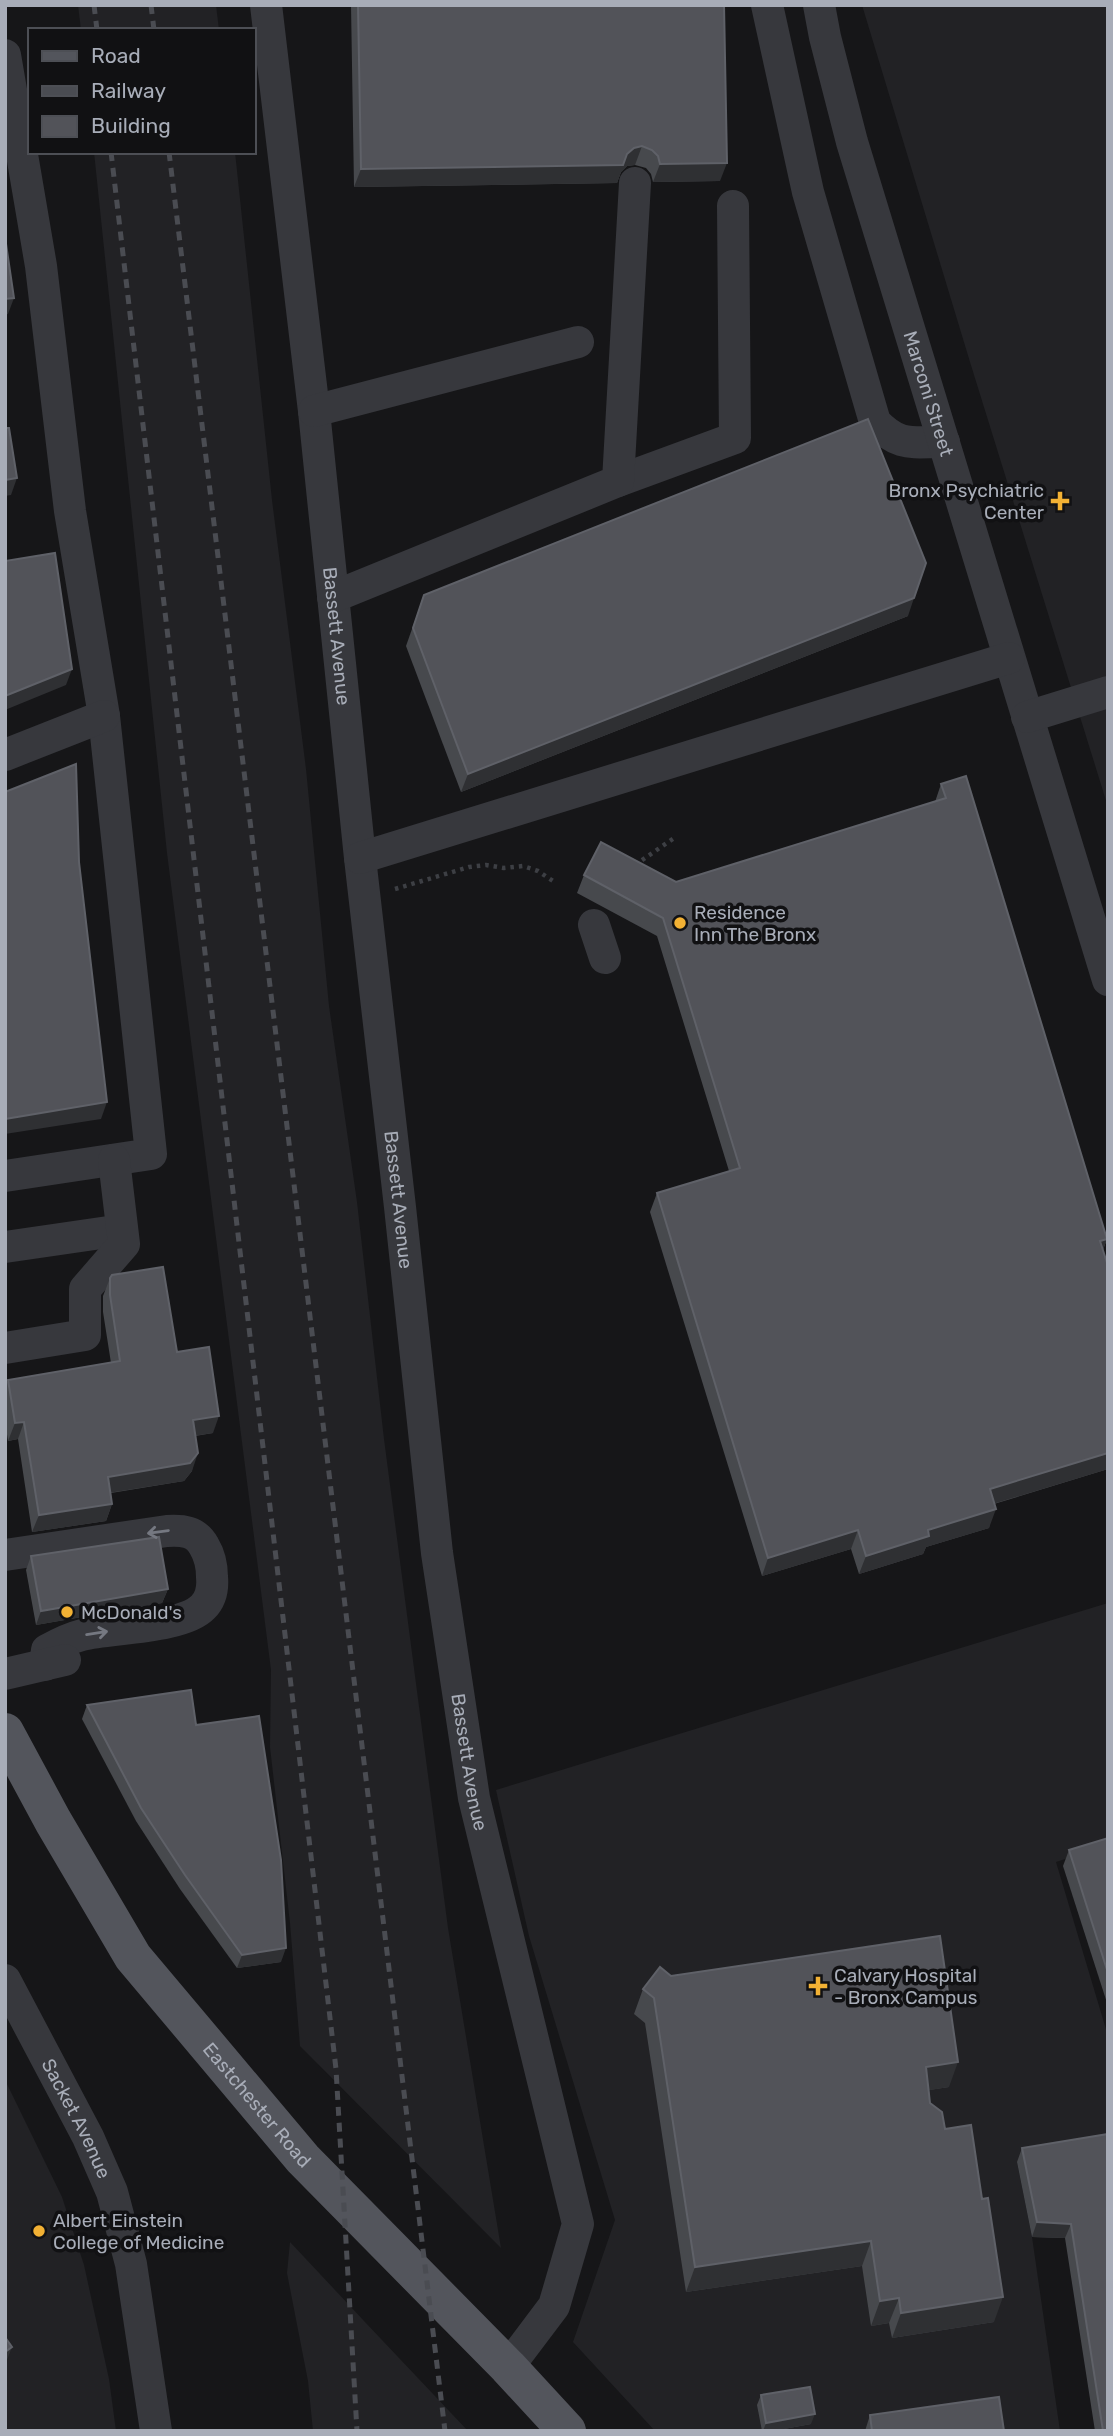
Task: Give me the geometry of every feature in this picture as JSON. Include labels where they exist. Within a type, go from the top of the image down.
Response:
[{"type":"main road","name":"Eastchester Road","points":[[5,1732],[53,1821],[133,1957],[303,2159],[508,2367],[567,2431]]},
{"type":"street","name":"Bassett Avenue","points":[[266,5],[314,411],[364,898],[401,1208],[437,1553],[474,1798],[578,2224],[554,2306],[508,2367]]},
{"type":"street","points":[[767,5],[808,192],[875,422],[887,434],[902,442],[944,442]]},
{"type":"street","name":"Marconi Street","points":[[819,5],[852,142],[1108,980]]},
{"type":"street","points":[[5,55],[41,266],[70,511],[104,716],[151,1154],[5,1175]]},
{"type":"street","points":[[618,481],[635,183]]},
{"type":"street","points":[[333,597],[618,481],[735,438],[733,206]]},
{"type":"street","points":[[314,411],[578,342]]},
{"type":"street","points":[[360,858],[1009,658]]},
{"type":"street","points":[[1027,717],[1108,692]]},
{"type":"street","points":[[5,755],[104,716]]},
{"type":"street","points":[[594,925],[604,958]]},
{"type":"street","points":[[5,1348],[85,1335],[85,1289],[124,1244],[114,1160]]},
{"type":"street","points":[[5,1247],[122,1230]]},
{"type":"street","points":[[5,1555],[184,1530],[201,1541],[208,1553],[213,1584],[209,1600],[202,1609],[191,1615],[164,1622],[82,1635],[47,1650],[45,1665]]},
{"type":"street","points":[[5,1674],[76,1658]]},
{"type":"street","name":"Sacket Avenue","points":[[5,1980],[88,2137],[112,2192],[131,2264],[156,2431]]},
{"type":"path","points":[[631,867],[677,836]]},
{"type":"path","points":[[364,898],[470,867],[486,865],[504,868],[523,866],[538,871],[553,881]]},
{"type":"shaded area","points":[[78,5],[216,5],[219,28],[81,28]]},
{"type":"shaded area","name":"Bronx Psychiatric Center","points":[[862,5],[1108,5],[1108,807],[970,362]]},
{"type":"shaded area","points":[[94,154],[235,154],[272,500],[306,769],[329,1006],[357,1202],[384,1439],[448,1928],[501,2248],[300,2046],[290,1923],[270,1747],[271,1670],[167,853]]},
{"type":"shaded area","name":"Calvary Hospital - Bronx Campus","points":[[1108,1603],[1108,1845],[1056,1862],[1108,2036],[1108,2148],[1017,2162],[1032,2237],[1060,2431],[655,2431],[573,2342],[615,2220],[529,1936],[496,1790]]},
{"type":"shaded area","name":"Albert Einstein College of Medicine","points":[[5,2080],[62,2197],[84,2265],[109,2379],[116,2431],[5,2431]]},
{"type":"shaded area","points":[[290,2242],[468,2431],[313,2431],[308,2381],[287,2273]]},
{"type":"building","points":[[358,5],[724,5],[727,163],[660,164],[658,156],[652,150],[642,146],[627,154],[623,165],[361,169]]},
{"type":"building","points":[[5,237],[14,298],[5,299]]},
{"type":"building","points":[[868,419],[926,563],[914,598],[468,774],[413,628],[424,595]]},
{"type":"building","points":[[5,428],[9,428],[17,478],[5,480]]},
{"type":"building","points":[[55,553],[72,669],[5,696],[5,561]]},
{"type":"building","points":[[76,764],[79,862],[107,1102],[5,1119],[5,792]]},
{"type":"building","points":[[966,776],[1107,1239],[1100,1241],[1108,1266],[1108,1453],[990,1489],[996,1509],[928,1530],[929,1536],[866,1556],[858,1530],[768,1558],[657,1193],[740,1168],[663,918],[584,875],[601,842],[676,882],[946,798],[941,784]]},
{"type":"building","points":[[163,1267],[177,1352],[209,1347],[219,1416],[193,1420],[198,1453],[190,1463],[108,1477],[112,1504],[39,1515],[24,1422],[15,1423],[8,1380],[120,1361],[110,1278],[112,1275]]},
{"type":"building","points":[[159,1537],[168,1589],[41,1611],[31,1556]]},
{"type":"building","points":[[191,1690],[196,1725],[259,1716],[281,1860],[286,1948],[242,1955],[141,1808],[87,1705]]},
{"type":"building","points":[[1108,1838],[1108,1973],[1069,1850]]},
{"type":"building","points":[[940,1936],[958,2062],[926,2067],[930,2103],[942,2112],[945,2129],[971,2125],[982,2199],[988,2198],[1003,2297],[901,2313],[899,2298],[880,2301],[871,2241],[695,2267],[654,1998],[643,1989],[660,1967],[671,1976]]},
{"type":"building","points":[[1108,2134],[1108,2431],[1103,2431],[1071,2224],[1037,2222],[1022,2148]]},
{"type":"building","points":[[5,2337],[12,2347],[5,2352]]},
{"type":"building","points":[[810,2387],[815,2414],[766,2423],[761,2395]]},
{"type":"building","points":[[999,2397],[1004,2431],[872,2431],[870,2415]]},
{"type":"railway","points":[[94,5],[97,28]]},
{"type":"railway","points":[[151,5],[154,28]]},
{"type":"railway","points":[[111,154],[336,2069],[357,2431]]},
{"type":"railway","points":[[169,154],[445,2431]]},
{"type":"place","name":"Bronx Psychiatric Center","points":[[1060,501]]},
{"type":"place","name":"Residence Inn The Bronx","points":[[680,923]]},
{"type":"place","name":"McDonald's","points":[[67,1612]]},
{"type":"place","name":"Calvary Hospital - Bronx Campus","points":[[818,1986]]},
{"type":"place","name":"Albert Einstein College of Medicine","points":[[39,2231]]}]
